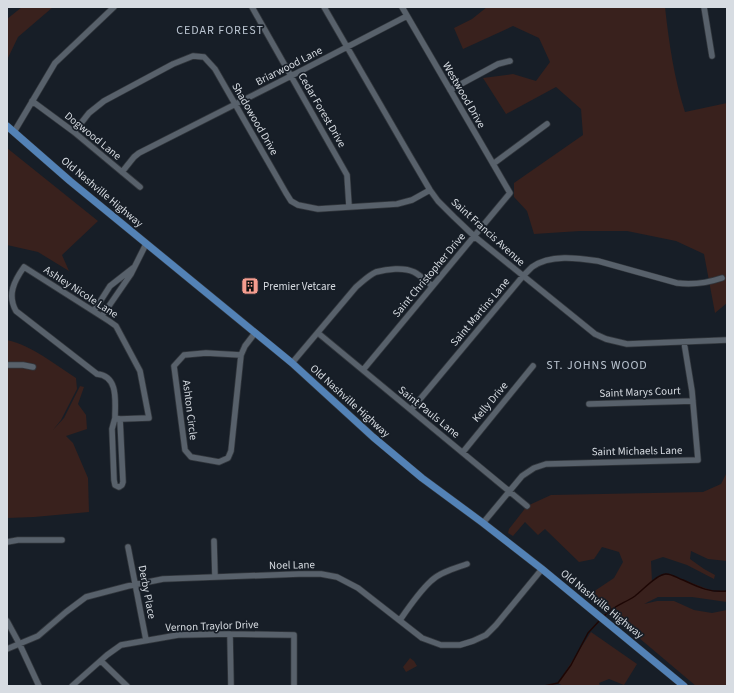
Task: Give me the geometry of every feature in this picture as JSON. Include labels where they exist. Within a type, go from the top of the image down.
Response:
[{"type":"main road","name":"Old Nashville Highway","points":[[7,126],[70,181],[292,363],[373,437],[542,570],[684,686]]},
{"type":"street","points":[[14,132],[55,62],[114,7]]},
{"type":"street","name":"Cedar Forest Drive","points":[[252,7],[327,137],[347,175],[349,206]]},
{"type":"street","name":"Saint Francis Avenue","points":[[324,7],[430,190],[454,217],[474,236],[590,330],[606,339],[628,344],[727,340]]},
{"type":"street","name":"Westwood Drive","points":[[402,7],[510,193]]},
{"type":"street","points":[[704,7],[712,56]]},
{"type":"street","name":"Briarwood Lane","points":[[122,172],[139,153],[407,16]]},
{"type":"street","name":"Shadowood Drive","points":[[74,132],[89,113],[104,101],[173,64],[193,56],[204,57],[209,61],[235,104],[291,201],[298,205],[313,209],[404,202],[418,197],[430,190]]},
{"type":"street","points":[[450,90],[498,64],[510,61]]},
{"type":"street","name":"Dogwood Lane","points":[[32,101],[74,132],[140,187]]},
{"type":"street","points":[[493,164],[547,124]]},
{"type":"street","name":"Saint Christopher Drive","points":[[363,370],[510,193]]},
{"type":"street","points":[[102,316],[131,274],[146,244]]},
{"type":"street","name":"Saint Martins Lane","points":[[411,410],[523,276],[533,267],[544,262],[558,259],[598,261],[677,283],[704,284],[722,278]]},
{"type":"street","name":"Ashley Nicole Lane","points":[[24,267],[94,311],[116,326],[140,371],[150,418],[117,419],[115,391],[111,381],[101,374],[97,374],[16,311],[13,306],[12,292],[16,278],[24,267]]},
{"type":"street","points":[[94,311],[109,288],[133,268]]},
{"type":"street","points":[[292,363],[356,287],[376,272],[404,269],[414,272],[432,286]]},
{"type":"street","points":[[109,288],[118,294]]},
{"type":"street","name":"Ashton Circle","points":[[241,355],[206,353],[184,355],[174,366],[185,450],[191,457],[219,462],[228,458],[231,451],[241,355],[245,346],[255,333]]},
{"type":"street","name":"Saint Pauls Lane","points":[[318,333],[528,506]]},
{"type":"street","name":"Saint Michaels Lane","points":[[483,523],[522,476],[534,468],[546,464],[698,460],[693,401],[684,342]]},
{"type":"street","points":[[7,364],[34,367]]},
{"type":"street","name":"Kelly Drive","points":[[462,452],[533,366]]},
{"type":"street","name":"Saint Marys Court","points":[[588,404],[693,401]]},
{"type":"street","points":[[117,419],[123,482],[122,486],[119,487],[115,485],[114,480],[112,429],[117,419]]},
{"type":"street","points":[[7,542],[18,540],[62,540]]},
{"type":"street","points":[[214,541],[215,577]]},
{"type":"street","name":"Derby Place","points":[[128,547],[146,640]]},
{"type":"street","points":[[400,620],[420,592],[432,580],[446,572],[467,564]]},
{"type":"street","name":"Noel Lane","points":[[7,649],[38,636],[86,597],[135,584],[163,579],[299,574],[321,574],[337,577],[358,588],[422,638],[441,644],[460,644],[473,641],[486,635],[542,570]]},
{"type":"street","points":[[7,621],[20,644],[39,686]]},
{"type":"street","points":[[230,634],[231,686]]},
{"type":"street","name":"Vernon Traylor Drive","points":[[72,686],[114,649],[121,645],[178,635],[230,634],[294,635],[294,686]]},
{"type":"street","points":[[101,661],[127,686]]},
{"type":"shaded area","points":[[22,7],[53,7],[18,37],[7,60],[7,19]]},
{"type":"shaded area","points":[[487,7],[665,7],[672,60],[685,112],[727,103],[727,303],[715,313],[704,254],[676,241],[627,231],[580,231],[534,234],[527,211],[514,197],[514,183],[583,135],[581,109],[556,87],[506,114],[483,78],[513,74],[536,81],[550,62],[539,38],[513,26],[463,49],[454,28],[472,19]]},
{"type":"shaded area","points":[[7,148],[98,221],[62,255],[69,271],[38,252],[7,245]]},
{"type":"shaded area","points":[[7,340],[26,346],[76,378],[77,389],[61,420],[53,430],[64,418],[80,386],[84,387],[78,404],[86,415],[87,429],[66,436],[73,443],[88,478],[89,512],[7,518]]},
{"type":"shaded area","points":[[727,472],[727,561],[708,559],[691,551],[690,559],[715,575],[714,579],[687,565],[663,557],[651,561],[652,582],[660,576],[671,575],[715,592],[727,591],[727,602],[692,597],[658,597],[644,604],[657,601],[674,601],[694,610],[712,613],[727,610],[727,686],[696,686],[613,616],[609,611],[612,608],[601,608],[587,596],[614,578],[623,562],[619,552],[602,547],[594,559],[579,562],[545,529],[538,535],[525,522],[513,536],[508,533],[509,529],[527,506],[551,495],[703,492],[721,484]]},
{"type":"shaded area","points":[[591,632],[637,664],[624,685],[609,679],[599,683],[600,686],[563,686],[558,683]]},
{"type":"shaded area","points":[[410,658],[417,666],[406,672],[403,667]]},
{"type":"waterway","points":[[604,616],[615,607],[635,596],[658,577],[665,574],[672,575],[704,589],[727,591]]},
{"type":"waterway","points":[[544,686],[558,683],[571,665],[588,633],[600,620]]},
{"type":"place","name":"Premier Vetcare","points":[[250,286]]},
{"type":"district","name":"CEDAR FOREST","points":[[220,30]]},
{"type":"district","name":"ST. JOHNS WOOD","points":[[597,365]]}]
